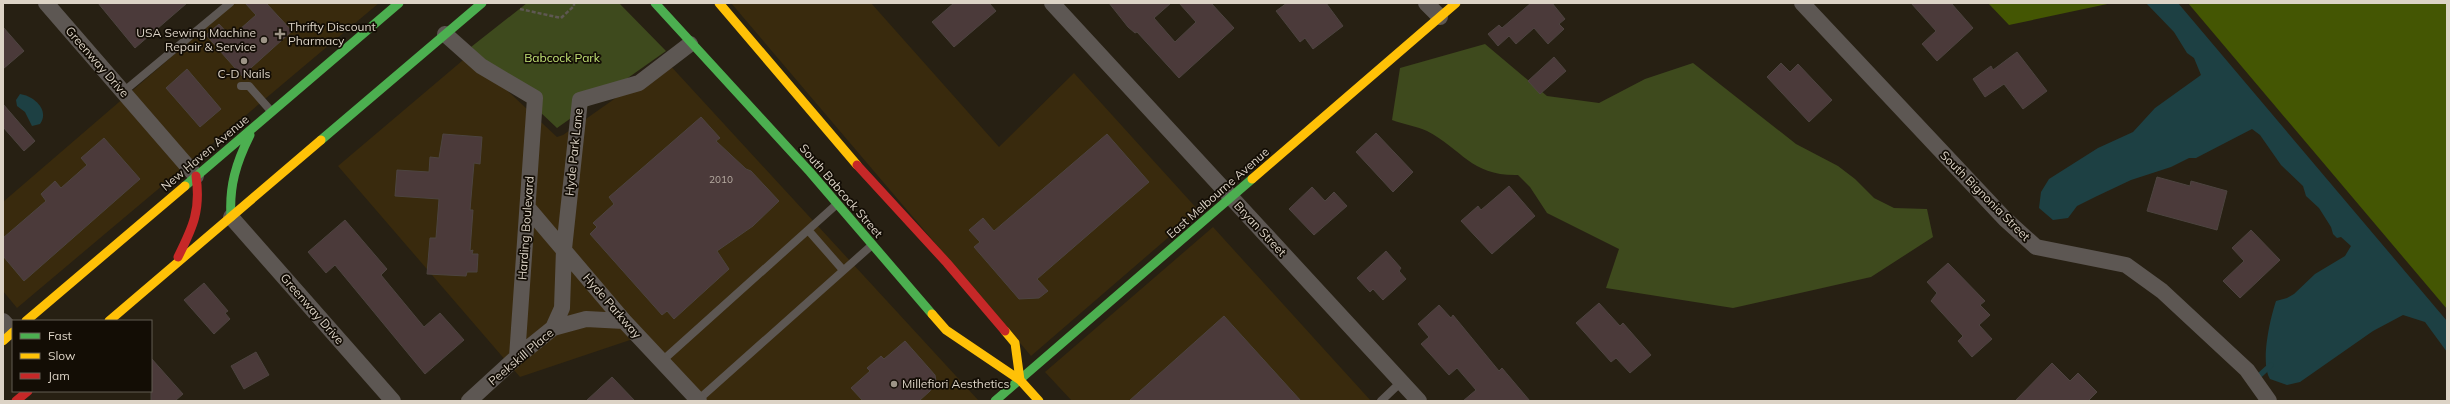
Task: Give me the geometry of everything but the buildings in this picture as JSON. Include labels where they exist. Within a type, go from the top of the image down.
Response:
[{"type":"main road","name":"New Haven Avenue","points":[[27,320],[399,3]]},
{"type":"main road","points":[[110,320],[482,3]]},
{"type":"main road","name":"South Babcock Street","points":[[655,3],[690,44],[837,204],[946,330],[1020,380],[1039,401]]},
{"type":"main road","points":[[718,3],[850,156],[947,263],[1015,343],[1020,380]]},
{"type":"main road","name":"East Melbourne Avenue","points":[[995,401],[1456,3]]},
{"type":"main road","points":[[231,217],[228,193],[233,169],[254,126]]},
{"type":"main road","points":[[174,266],[198,216],[200,199],[196,176]]},
{"type":"main road","points":[[3,340],[12,333]]},
{"type":"main road","points":[[16,401],[27,392]]},
{"type":"street","name":"Greenway Drive","points":[[46,3],[196,176]]},
{"type":"street","name":"Bryan Street","points":[[1052,3],[1419,401]]},
{"type":"street","points":[[1426,3],[1440,18]]},
{"type":"street","name":"South Bignonia Street","points":[[1802,3],[2005,219],[2036,247],[2126,264],[2162,291],[2247,370],[2269,401]]},
{"type":"street","name":"Harding Boulevard","points":[[445,34],[481,66],[535,98],[516,357]]},
{"type":"street","name":"Hyde Park Lane","points":[[553,328],[562,308],[564,249],[580,100],[639,83],[690,44]]},
{"type":"street","name":"Hyde Parkway","points":[[528,208],[624,321],[698,400]]},
{"type":"street","name":"Greenway Drive","points":[[231,217],[393,401]]},
{"type":"street","name":"Peekskill Place","points":[[469,401],[516,357],[553,328],[586,319],[624,321]]},
{"type":"street","points":[[3,321],[12,331]]},
{"type":"lane","points":[[123,92],[230,3]]},
{"type":"lane","points":[[241,86],[249,86],[272,112]]},
{"type":"lane","points":[[662,361],[837,204]]},
{"type":"lane","points":[[808,230],[843,270]]},
{"type":"lane","points":[[698,400],[872,244]]},
{"type":"lane","points":[[1381,401],[1401,382]]},
{"type":"path","points":[[520,9],[561,18],[574,6],[574,3]]},
{"type":"shaded area","points":[[234,3],[379,3],[17,308],[3,291],[3,202]]},
{"type":"shaded area","points":[[731,3],[871,3],[999,147],[1074,73],[1199,211],[1031,356]]},
{"type":"shaded area","points":[[469,55],[557,137],[563,135],[667,62],[979,401],[692,401],[636,338],[520,377],[338,166]]},
{"type":"shaded area","points":[[1213,227],[1371,401],[1072,401],[1045,372]]},
{"type":"green space","name":"Babcock Park","points":[[527,3],[619,3],[666,51],[557,128],[471,47]]},
{"type":"green space","points":[[1988,3],[2112,3],[2009,25]]},
{"type":"green space","points":[[2188,3],[2447,3],[2447,309]]},
{"type":"green space","points":[[1485,44],[1547,96],[1599,103],[1645,79],[1693,63],[1796,144],[1838,166],[1855,179],[1874,198],[1894,208],[1927,209],[1933,237],[1871,277],[1733,308],[1606,288],[1619,249],[1547,213],[1530,187],[1518,175],[1502,174],[1478,167],[1439,138],[1427,131],[1392,120],[1400,68]]},
{"type":"water","points":[[2146,3],[2178,3],[2447,321],[2447,352],[2425,322],[2403,315],[2373,331],[2300,382],[2287,385],[2270,379],[2267,372],[2266,352],[2269,329],[2276,301],[2294,294],[2315,274],[2345,256],[2351,246],[2341,237],[2337,238],[2333,234],[2331,227],[2319,208],[2306,196],[2303,186],[2281,165],[2260,135],[2252,129],[2196,158],[2189,158],[2171,167],[2131,180],[2095,197],[2077,206],[2068,218],[2053,220],[2039,208],[2041,192],[2049,179],[2098,148],[2133,132],[2155,108],[2201,75],[2194,58],[2187,53],[2174,32]]},
{"type":"water","points":[[20,94],[25,95],[39,104],[43,114],[43,119],[40,124],[32,126],[25,112],[17,106],[16,100]]},
{"type":"waterway","points":[[2261,374],[2271,365]]},
{"type":"traffic: fast","points":[[185,186],[399,3]]},
{"type":"traffic: fast","points":[[321,140],[482,3]]},
{"type":"traffic: fast","points":[[655,3],[810,172],[932,314]]},
{"type":"traffic: fast","points":[[231,217],[231,195],[234,175],[250,135]]},
{"type":"traffic: fast","points":[[995,401],[1252,179]]},
{"type":"traffic: slow","points":[[719,3],[857,165]]},
{"type":"traffic: slow","points":[[1252,179],[1456,3]]},
{"type":"traffic: slow","points":[[110,320],[321,140]]},
{"type":"traffic: slow","points":[[27,320],[185,186]]},
{"type":"traffic: slow","points":[[932,314],[946,330],[1020,380],[1039,401]]},
{"type":"traffic: slow","points":[[1005,331],[1015,343],[1020,380]]},
{"type":"traffic: slow","points":[[3,341],[12,333]]},
{"type":"traffic: jam","points":[[857,165],[947,263],[1005,331]]},
{"type":"traffic: jam","points":[[178,257],[192,227],[197,199],[196,176]]},
{"type":"traffic: jam","points":[[16,401],[27,392]]},
{"type":"place","name":"Thrifty Discount Pharmacy","points":[[280,34]]},
{"type":"place","name":"USA Sewing Machine Repair & Service","points":[[264,40]]},
{"type":"place","name":"C-D Nails","points":[[244,61]]},
{"type":"place","name":"Millefiori Aesthetics","points":[[894,384]]}]
